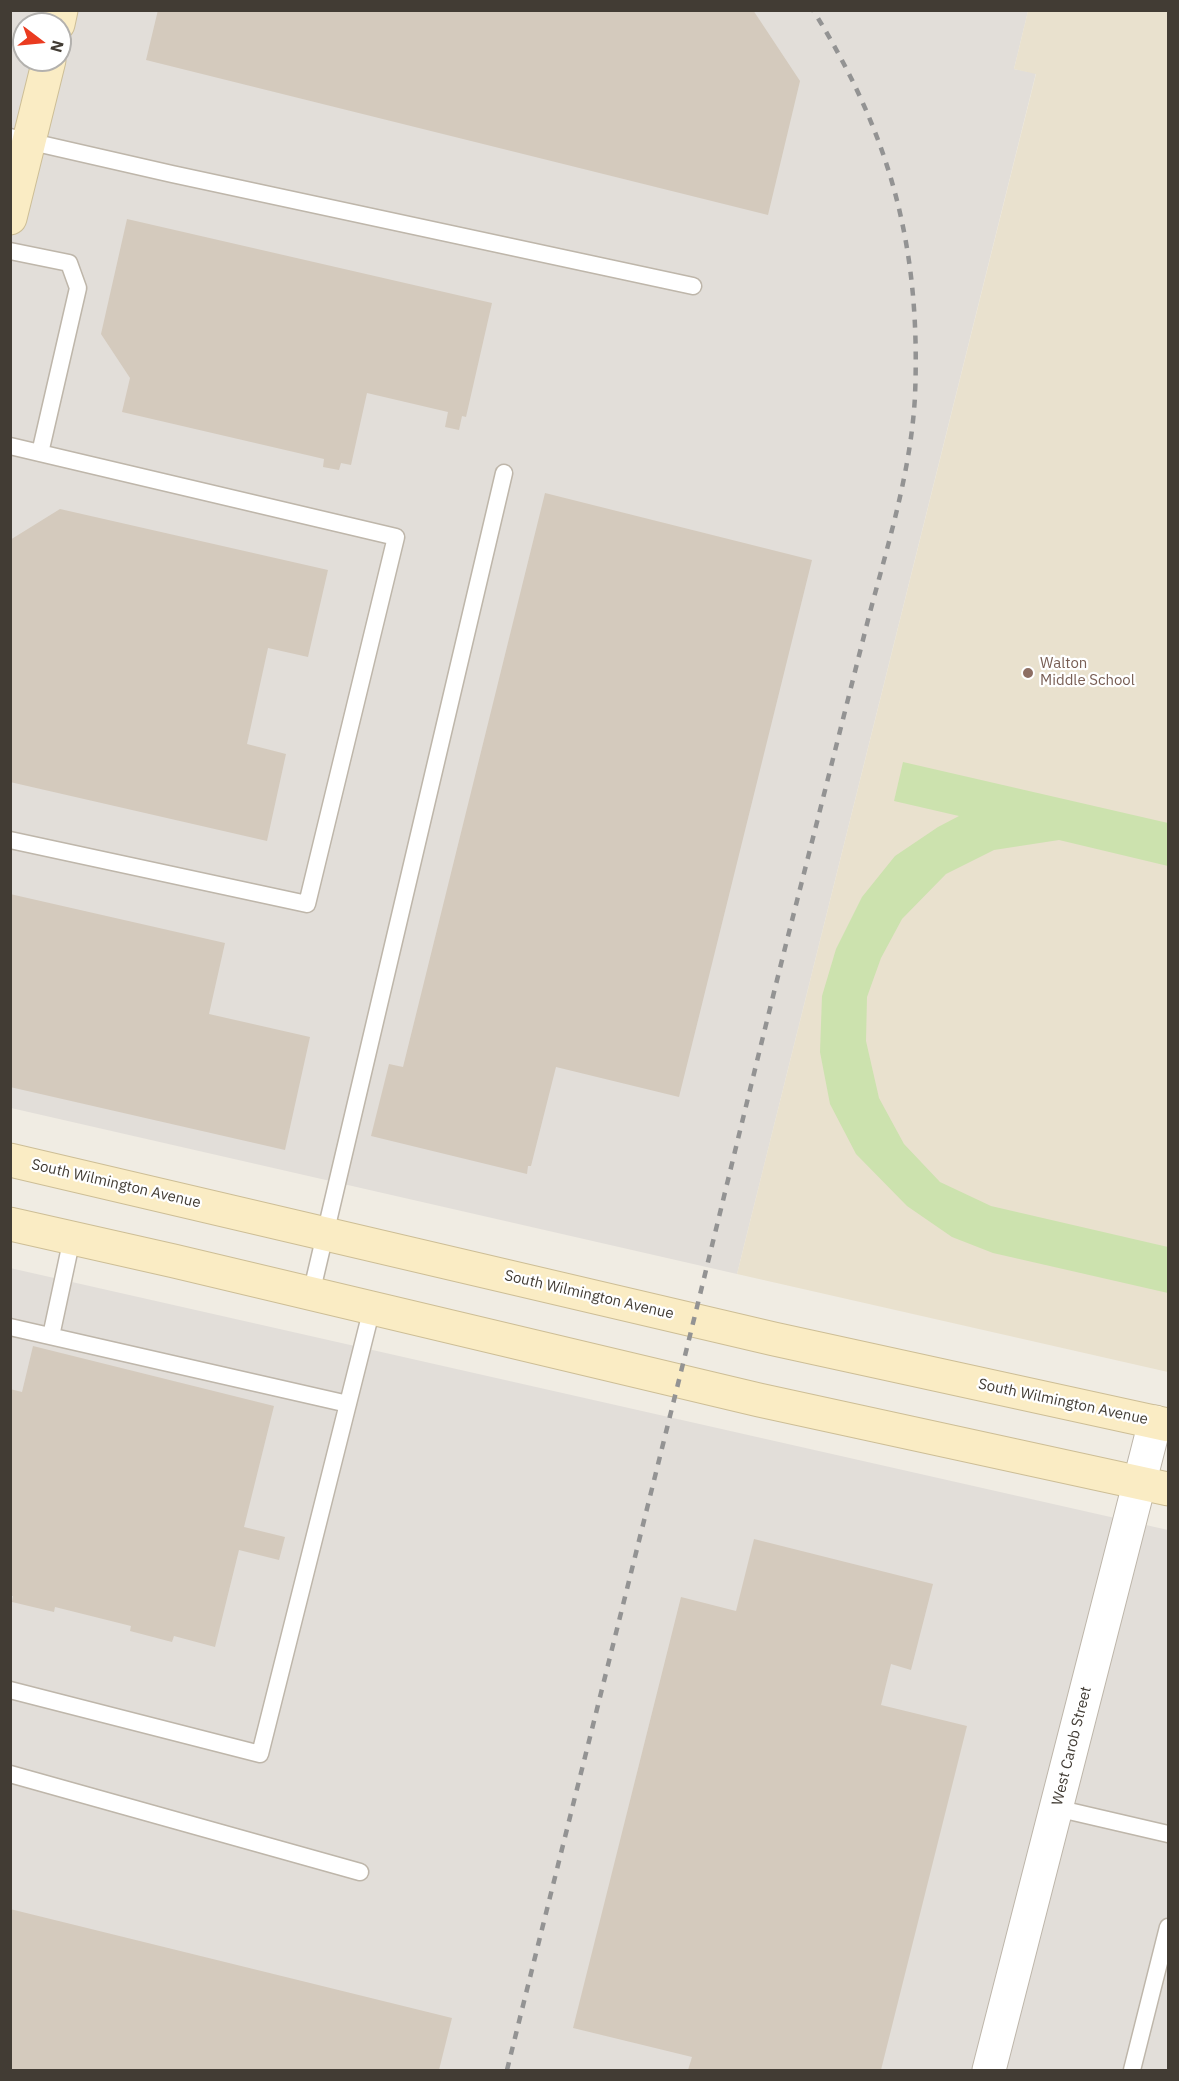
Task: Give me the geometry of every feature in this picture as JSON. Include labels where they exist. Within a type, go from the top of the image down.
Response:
[{"type":"main road","points":[[10,218],[20,139],[45,72]]},
{"type":"main road","name":"South Wilmington Avenue","points":[[10,1160],[774,1339],[1162,1423]]},
{"type":"main road","points":[[10,1224],[759,1401],[1154,1486]]},
{"type":"street","name":"West Carob Street","points":[[990,2070],[1056,1808],[1154,1486],[1162,1423]]},
{"type":"lane","points":[[20,139],[693,286]]},
{"type":"lane","points":[[10,250],[69,262],[78,288],[40,453]]},
{"type":"lane","points":[[10,446],[396,537],[307,904],[10,840]]},
{"type":"lane","points":[[310,1294],[504,473]]},
{"type":"lane","points":[[51,1336],[72,1238]]},
{"type":"lane","points":[[10,1690],[260,1754],[372,1308]]},
{"type":"lane","points":[[10,1327],[348,1404]]},
{"type":"lane","points":[[10,1774],[360,1872]]},
{"type":"lane","points":[[1056,1808],[1168,1834]]},
{"type":"lane","points":[[1132,2070],[1168,1927]]},
{"type":"shaded area","points":[[11,11],[1028,11],[1014,69],[1036,73],[737,1274],[11,1108]]},
{"type":"shaded area","name":"Walton Middle School","points":[[1028,11],[1168,11],[1168,1372],[737,1274],[1036,74],[1014,69]]},
{"type":"shaded area","points":[[10,1268],[1168,1530],[1168,2070],[11,2070]]},
{"type":"green space","points":[[903,762],[1168,823],[1168,866],[1059,840],[994,850],[946,874],[902,919],[881,958],[867,997],[866,1041],[879,1098],[904,1144],[940,1182],[991,1206],[1168,1247],[1168,1293],[993,1253],[952,1237],[907,1206],[856,1154],[830,1104],[820,1052],[822,996],[836,949],[862,897],[895,856],[938,827],[959,816],[894,801]]},
{"type":"building","points":[[158,10],[753,10],[800,81],[768,215],[146,60]]},
{"type":"building","points":[[127,219],[492,303],[466,417],[462,416],[459,430],[445,427],[448,412],[367,393],[351,465],[341,463],[339,470],[323,467],[324,459],[122,412],[130,378],[101,334]]},
{"type":"building","points":[[545,493],[812,560],[679,1097],[556,1067],[527,1174],[371,1136],[389,1064],[403,1067]]},
{"type":"building","points":[[60,509],[328,570],[308,657],[268,648],[247,744],[286,754],[267,841],[10,782],[10,540]]},
{"type":"building","points":[[10,894],[225,943],[209,1014],[310,1037],[285,1150],[10,1087]]},
{"type":"building","points":[[33,1346],[274,1406],[244,1527],[285,1537],[279,1560],[239,1550],[215,1647],[174,1636],[172,1642],[130,1631],[131,1626],[55,1607],[54,1612],[12,1602],[13,1596],[10,1596],[10,1389],[22,1392]]},
{"type":"building","points":[[754,1539],[933,1584],[911,1670],[891,1664],[881,1705],[967,1726],[881,2070],[688,2070],[692,2057],[573,2028],[681,1597],[736,1611]]},
{"type":"building","points":[[10,1909],[452,2018],[439,2070],[10,2070]]},
{"type":"railway","points":[[507,2070],[785,948],[891,535],[909,452],[915,396],[916,342],[913,291],[896,195],[863,103],[813,10]]},
{"type":"place","name":"Walton Middle School","points":[[1028,673]]}]
